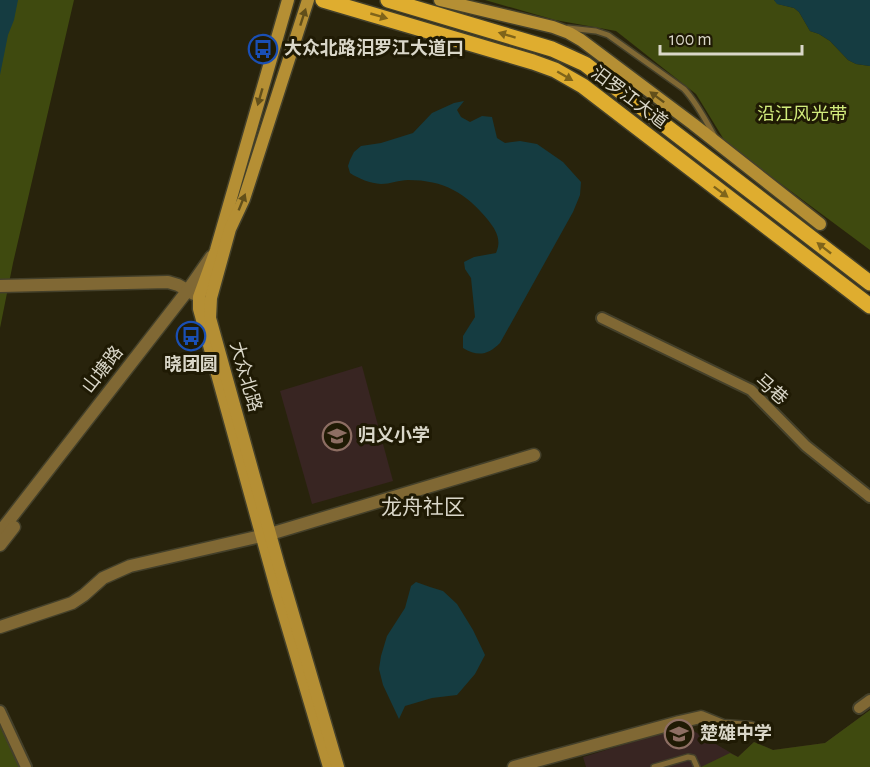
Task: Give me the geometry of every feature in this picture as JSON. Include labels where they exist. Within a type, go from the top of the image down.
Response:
[{"type":"main road","name":"大众北路","points":[[288,0],[220,249],[210,298],[210,318],[329,767]]},
{"type":"main road","points":[[230,229],[244,199],[308,0]]},
{"type":"main road","name":"汨罗江大道","points":[[323,0],[555,70],[583,86],[870,306]]},
{"type":"main road","name":"汨罗江大道","points":[[388,0],[409,3],[552,48],[585,64],[870,283]]},
{"type":"main road","points":[[440,0],[553,27],[581,40],[820,224]]},
{"type":"main road","name":"大众北路","points":[[220,249],[193,293],[338,767]]},
{"type":"street","name":"山塘路","points":[[0,545],[193,293],[230,229]]},
{"type":"street","points":[[0,286],[168,282],[193,293],[204,304],[210,318]]},
{"type":"street","name":"山塘路","points":[[0,532],[193,293]]},
{"type":"street","name":"马巷","points":[[602,318],[750,390],[806,446],[870,496]]},
{"type":"street","points":[[0,627],[72,603],[103,578],[130,566],[266,535],[534,455]]},
{"type":"street","points":[[859,708],[870,700]]},
{"type":"street","points":[[0,711],[26,767]]},
{"type":"street","points":[[514,767],[701,717],[723,726],[751,728]]},
{"type":"lane","points":[[553,27],[596,31],[616,40],[691,96],[720,147]]},
{"type":"lane","points":[[654,767],[693,758],[697,767]]},
{"type":"shaded area","name":"归义小学","points":[[362,366],[393,481],[312,504],[280,391]]},
{"type":"shaded area","name":"楚雄中学","points":[[870,710],[870,767],[586,767],[583,757],[685,726],[738,757],[754,742],[773,750],[825,743]]},
{"type":"green space","points":[[0,0],[74,0],[0,328]]},
{"type":"green space","name":"沿江风光带","points":[[485,0],[774,0],[778,4],[794,8],[799,12],[810,31],[830,41],[848,60],[870,66],[870,250],[726,143],[696,94],[616,31],[555,20]]},
{"type":"green space","points":[[870,710],[870,767],[701,767],[730,753],[738,757],[754,742],[773,750],[825,743]]},
{"type":"green space","points":[[0,723],[19,767],[0,767]]},
{"type":"water","points":[[0,0],[18,0],[0,75]]},
{"type":"water","points":[[774,0],[870,0],[870,66],[848,60],[830,41],[810,31],[799,12],[794,8],[777,4]]},
{"type":"water","points":[[464,101],[457,110],[461,117],[470,122],[482,116],[492,117],[497,138],[505,143],[520,141],[537,144],[563,162],[581,182],[580,195],[573,212],[500,343],[487,352],[478,354],[463,348],[463,336],[475,317],[471,278],[465,269],[464,262],[474,257],[496,253],[498,239],[496,231],[471,202],[453,190],[433,182],[408,180],[384,184],[373,183],[350,173],[348,166],[354,152],[361,146],[381,143],[413,133],[432,113]]},
{"type":"water","points":[[416,582],[443,591],[457,604],[485,655],[475,674],[457,695],[432,698],[405,706],[399,719],[383,685],[379,669],[387,636],[405,608],[411,586]]},
{"type":"place","name":"大众北路汨罗江大道口","points":[[263,49]]},
{"type":"place","name":"晓团圆","points":[[191,336]]},
{"type":"place","name":"归义小学","points":[[337,436]]},
{"type":"place","name":"楚雄中学","points":[[679,734]]},
{"type":"district","name":"龙舟社区","points":[[423,507]]}]
